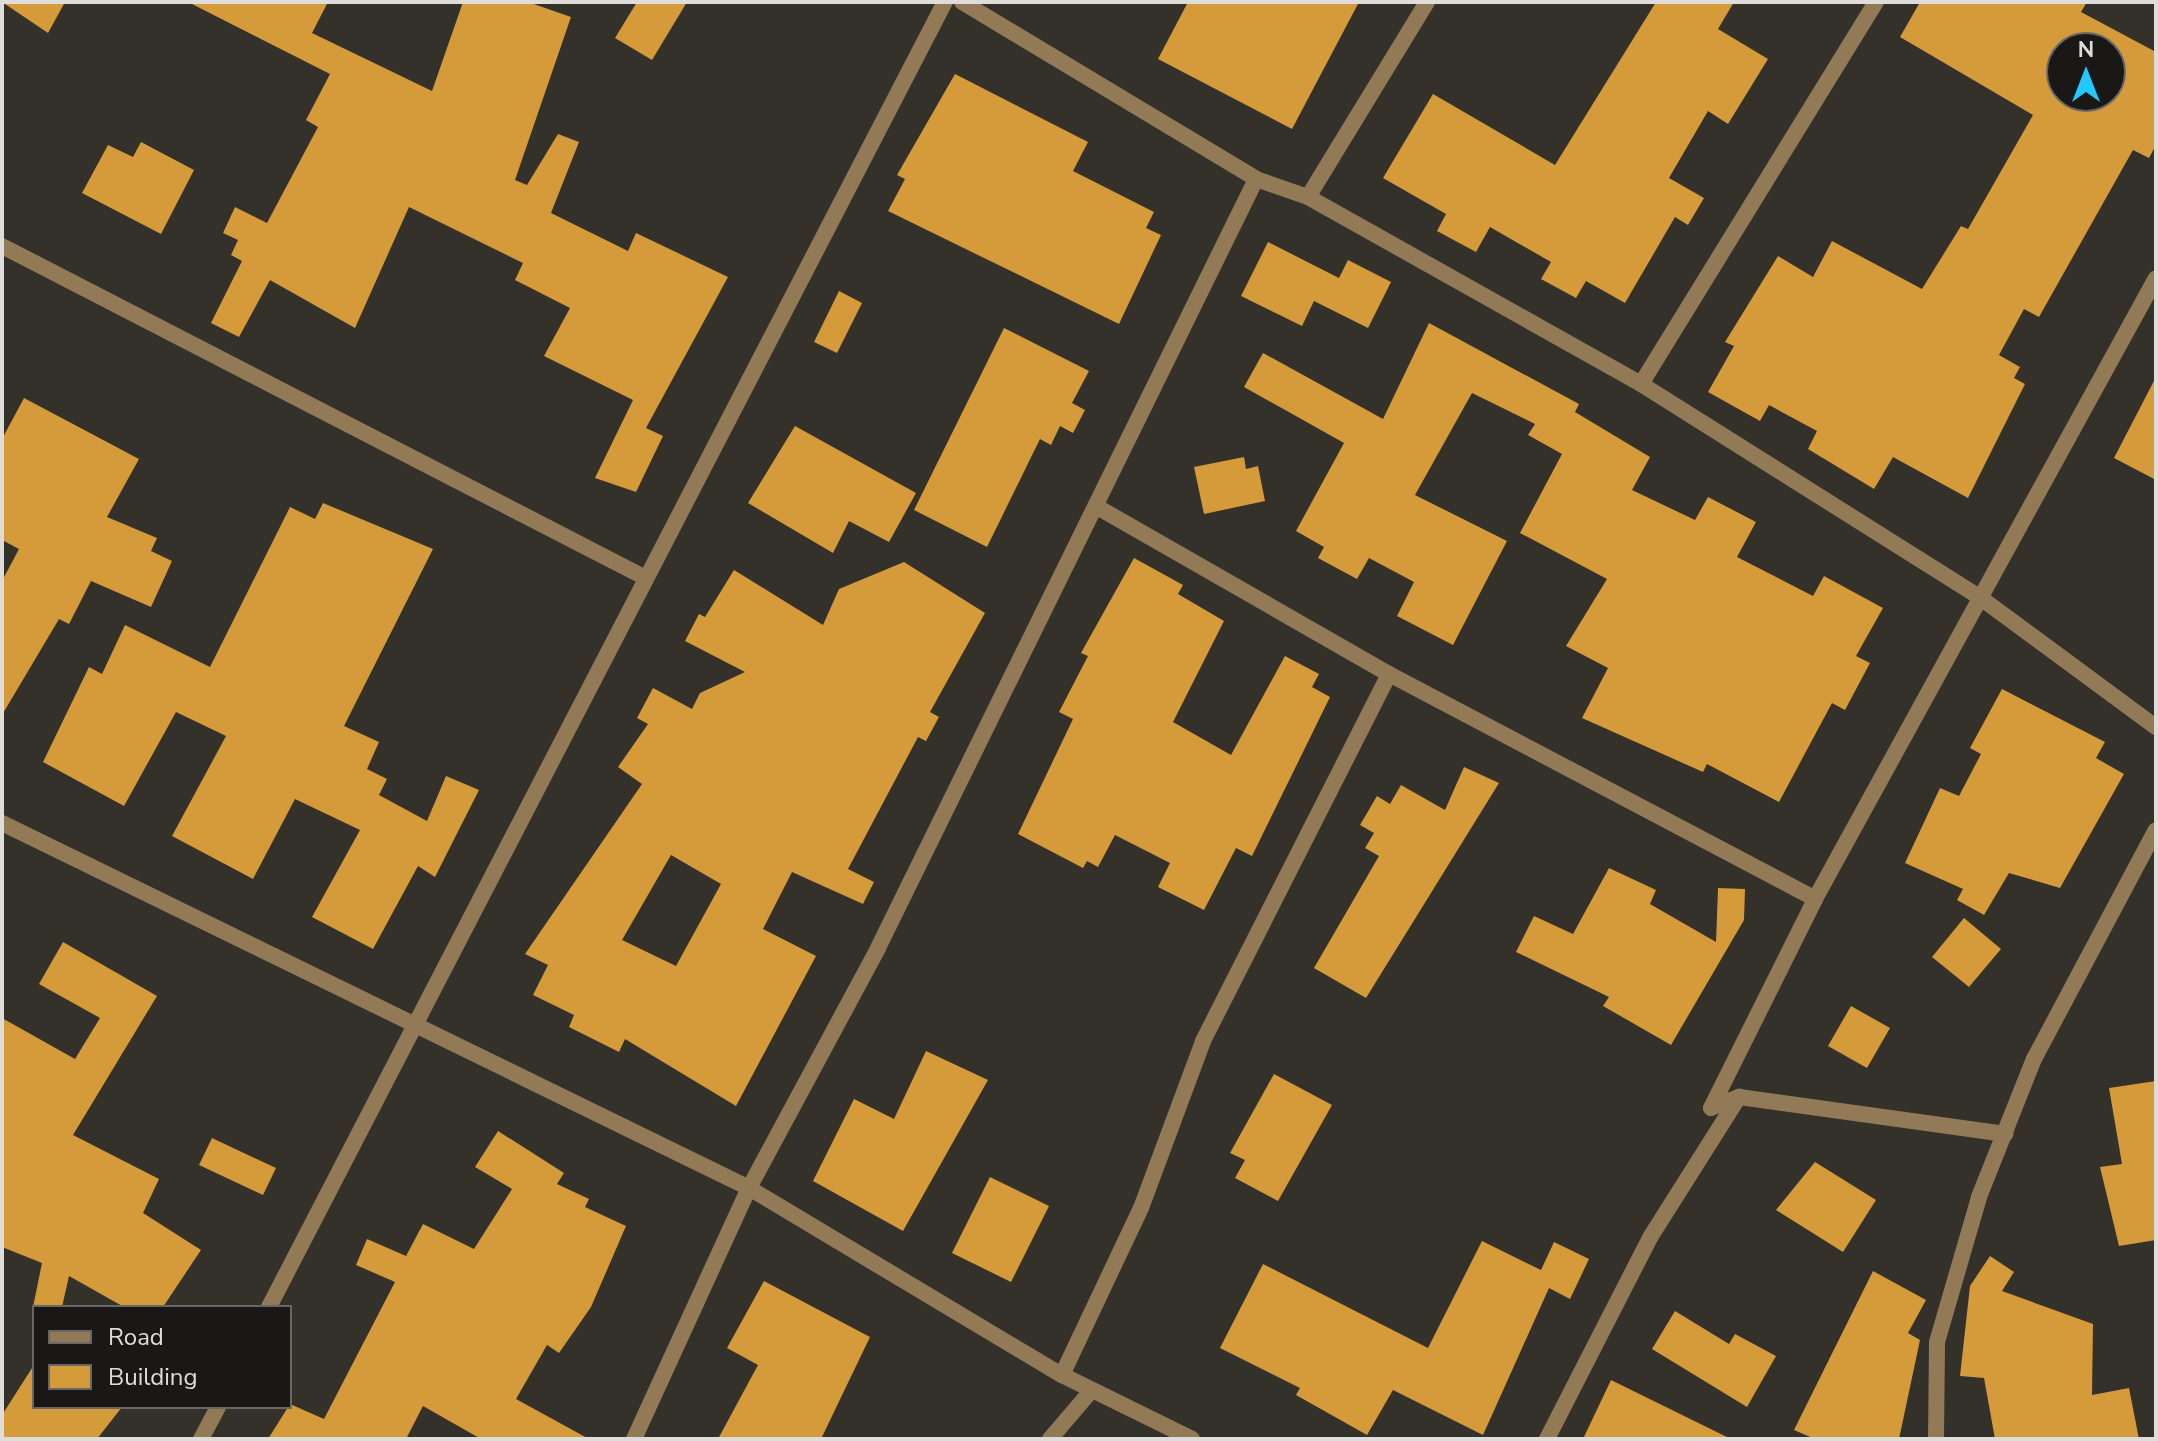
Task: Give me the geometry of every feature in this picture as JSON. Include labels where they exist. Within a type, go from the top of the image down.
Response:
[{"type":"street","points":[[270,1305],[642,576],[945,2]]},
{"type":"street","points":[[962,2],[1256,179],[1308,197],[1641,384],[1978,596],[2156,727]]},
{"type":"street","points":[[1308,197],[1427,2]]},
{"type":"street","points":[[1641,384],[1876,2]]},
{"type":"street","points":[[634,1439],[749,1188],[1099,508],[1256,179]]},
{"type":"street","points":[[2,246],[642,576]]},
{"type":"street","points":[[2005,1134],[1739,1097],[1711,1108],[1815,899],[1978,596],[2156,278]]},
{"type":"street","points":[[1099,508],[1389,674],[1815,899]]},
{"type":"street","points":[[1062,1375],[1141,1208],[1203,1041],[1389,674]]},
{"type":"street","points":[[2,823],[412,1027],[749,1188],[1062,1375],[1192,1439]]},
{"type":"street","points":[[1936,1439],[1937,1342],[2005,1134],[2034,1059],[2156,834]]},
{"type":"street","points":[[1547,1439],[1651,1236],[1739,1097]]},
{"type":"street","points":[[1050,1439],[1091,1391]]},
{"type":"street","points":[[201,1439],[217,1409]]},
{"type":"building","points":[[2,2],[65,2],[48,33]]},
{"type":"building","points":[[188,2],[328,2],[312,33],[432,91],[463,2],[528,2],[571,17],[515,180],[527,185],[558,134],[579,142],[551,213],[628,251],[636,233],[728,277],[646,428],[663,436],[636,492],[595,478],[633,400],[544,356],[570,308],[515,280],[523,263],[409,207],[355,328],[270,280],[239,337],[211,323],[242,261],[231,255],[238,240],[223,233],[235,207],[267,223],[318,127],[306,120],[330,74]]},
{"type":"building","points":[[637,2],[687,2],[652,60],[615,38]]},
{"type":"building","points":[[1188,2],[1359,2],[1292,129],[1158,59]]},
{"type":"building","points":[[1656,2],[1734,2],[1718,29],[1768,59],[1728,124],[1708,111],[1669,178],[1704,198],[1688,225],[1675,217],[1625,303],[1586,281],[1576,298],[1541,279],[1551,262],[1490,227],[1476,252],[1437,231],[1446,214],[1383,178],[1433,94],[1555,165]]},
{"type":"building","points":[[1920,2],[2087,2],[2081,12],[2118,32],[2046,32],[2046,112],[2126,112],[2126,36],[2156,52],[2156,145],[2149,158],[2133,150],[2039,317],[2024,309],[1999,355],[2020,367],[2014,378],[2025,384],[1968,498],[1893,457],[1874,489],[1808,449],[1817,431],[1769,405],[1760,421],[1708,392],[1734,346],[1725,342],[1778,256],[1813,277],[1832,241],[1922,289],[1961,226],[1968,229],[2033,115],[1900,37]]},
{"type":"building","points":[[955,74],[1088,142],[1073,171],[1154,212],[1146,228],[1161,235],[1119,324],[888,211],[905,179],[897,175]]},
{"type":"building","points":[[141,142],[194,170],[161,234],[82,193],[108,145],[133,157]]},
{"type":"building","points":[[1268,242],[1339,278],[1348,260],[1391,282],[1368,328],[1314,301],[1302,326],[1241,296]]},
{"type":"building","points":[[839,291],[862,303],[837,353],[814,342]]},
{"type":"building","points":[[1429,323],[1579,404],[1575,412],[1650,457],[1632,490],[1695,520],[1708,497],[1756,522],[1737,557],[1813,596],[1824,576],[1883,608],[1856,656],[1870,663],[1845,710],[1832,703],[1779,802],[1707,764],[1703,772],[1582,718],[1608,668],[1566,646],[1607,579],[1520,533],[1562,454],[1528,435],[1535,424],[1472,393],[1415,495],[1507,541],[1453,645],[1397,616],[1414,582],[1369,558],[1357,579],[1318,558],[1324,547],[1296,531],[1344,443],[1244,387],[1263,353],[1383,419]]},
{"type":"building","points":[[1004,328],[1089,371],[1072,403],[1085,410],[1073,433],[1060,426],[1051,445],[1040,439],[987,547],[914,510]]},
{"type":"building","points":[[2156,377],[2156,480],[2114,458]]},
{"type":"building","points":[[24,398],[139,459],[107,517],[157,538],[151,551],[172,561],[151,607],[91,581],[69,624],[59,619],[2,715],[2,581],[19,549],[2,540],[2,439]]},
{"type":"building","points":[[795,426],[916,493],[889,542],[849,521],[833,553],[748,503]]},
{"type":"building","points":[[1244,457],[1246,469],[1258,466],[1265,501],[1204,514],[1194,467]]},
{"type":"building","points":[[323,503],[433,549],[344,726],[379,742],[367,769],[387,779],[379,795],[427,821],[446,776],[479,790],[435,877],[418,866],[373,949],[312,917],[360,830],[295,799],[253,879],[172,836],[226,736],[176,712],[124,806],[43,762],[89,667],[102,674],[125,625],[210,667],[290,507],[315,519]]},
{"type":"building","points":[[1134,558],[1183,585],[1178,594],[1224,621],[1173,722],[1231,755],[1285,656],[1319,674],[1312,687],[1330,697],[1252,856],[1236,848],[1204,910],[1158,887],[1170,863],[1115,835],[1098,867],[1087,861],[1083,868],[1018,834],[1073,719],[1059,712],[1088,656],[1081,653]]},
{"type":"building","points":[[904,562],[985,613],[930,712],[939,717],[926,741],[918,737],[848,869],[874,882],[863,904],[792,872],[763,929],[816,956],[736,1106],[625,1039],[619,1052],[569,1027],[574,1015],[533,995],[548,965],[525,954],[642,784],[618,767],[648,724],[637,718],[653,688],[692,709],[700,693],[745,672],[685,641],[699,614],[705,617],[734,570],[823,625],[839,589]],"holes":[[[671,855],[721,884],[676,966],[622,940]]]},
{"type":"building","points":[[2002,689],[2105,742],[2096,758],[2124,774],[2060,888],[2009,873],[1984,915],[1957,900],[1963,889],[1905,863],[1940,788],[1959,796],[1981,754],[1970,748]]},
{"type":"building","points":[[1464,767],[1499,783],[1366,998],[1314,968],[1379,856],[1365,848],[1374,833],[1360,825],[1377,796],[1390,804],[1401,785],[1445,810]]},
{"type":"building","points":[[1609,868],[1656,890],[1650,904],[1716,942],[1718,888],[1745,889],[1744,920],[1671,1045],[1603,1006],[1609,997],[1516,952],[1534,916],[1573,934]]},
{"type":"building","points":[[1964,918],[2001,949],[1969,987],[1932,957]]},
{"type":"building","points":[[63,942],[157,996],[73,1135],[159,1179],[143,1213],[201,1250],[164,1305],[120,1305],[69,1276],[62,1305],[33,1305],[42,1263],[2,1247],[2,1018],[75,1059],[100,1018],[39,984]]},
{"type":"building","points":[[1851,1006],[1890,1028],[1867,1068],[1828,1046]]},
{"type":"building","points":[[926,1051],[988,1080],[903,1231],[813,1181],[854,1099],[894,1119]]},
{"type":"building","points":[[1274,1074],[1332,1105],[1278,1201],[1235,1178],[1245,1160],[1230,1153]]},
{"type":"building","points":[[2156,1081],[2156,1240],[2119,1246],[2100,1167],[2122,1164],[2109,1088]]},
{"type":"building","points":[[498,1131],[564,1173],[557,1184],[589,1199],[585,1207],[626,1226],[591,1307],[559,1353],[547,1345],[516,1399],[589,1439],[481,1439],[423,1406],[406,1439],[268,1439],[292,1405],[324,1419],[395,1282],[356,1265],[367,1239],[406,1256],[423,1224],[474,1249],[512,1189],[475,1167]]},
{"type":"building","points":[[212,1138],[276,1168],[263,1195],[199,1165]]},
{"type":"building","points":[[1815,1162],[1876,1200],[1843,1252],[1776,1210]]},
{"type":"building","points":[[990,1177],[1049,1206],[1011,1282],[952,1253]]},
{"type":"building","points":[[1482,1241],[1541,1270],[1554,1242],[1589,1259],[1570,1299],[1549,1288],[1483,1435],[1393,1390],[1367,1435],[1296,1395],[1300,1388],[1220,1348],[1263,1264],[1428,1348]]},
{"type":"building","points":[[1990,1256],[2014,1272],[2002,1291],[2093,1324],[2092,1395],[2129,1388],[2139,1439],[1995,1439],[1984,1378],[1960,1376],[1970,1286]]},
{"type":"building","points":[[1873,1271],[1926,1300],[1908,1333],[1920,1340],[1899,1439],[1815,1439],[1794,1430]]},
{"type":"building","points":[[764,1281],[870,1337],[821,1439],[718,1439],[758,1365],[727,1348]]},
{"type":"building","points":[[1675,1311],[1729,1344],[1735,1334],[1776,1356],[1747,1407],[1652,1349]]},
{"type":"building","points":[[32,1368],[32,1409],[120,1409],[97,1439],[2,1439],[2,1415]]},
{"type":"building","points":[[1611,1380],[1731,1439],[1583,1439]]}]
